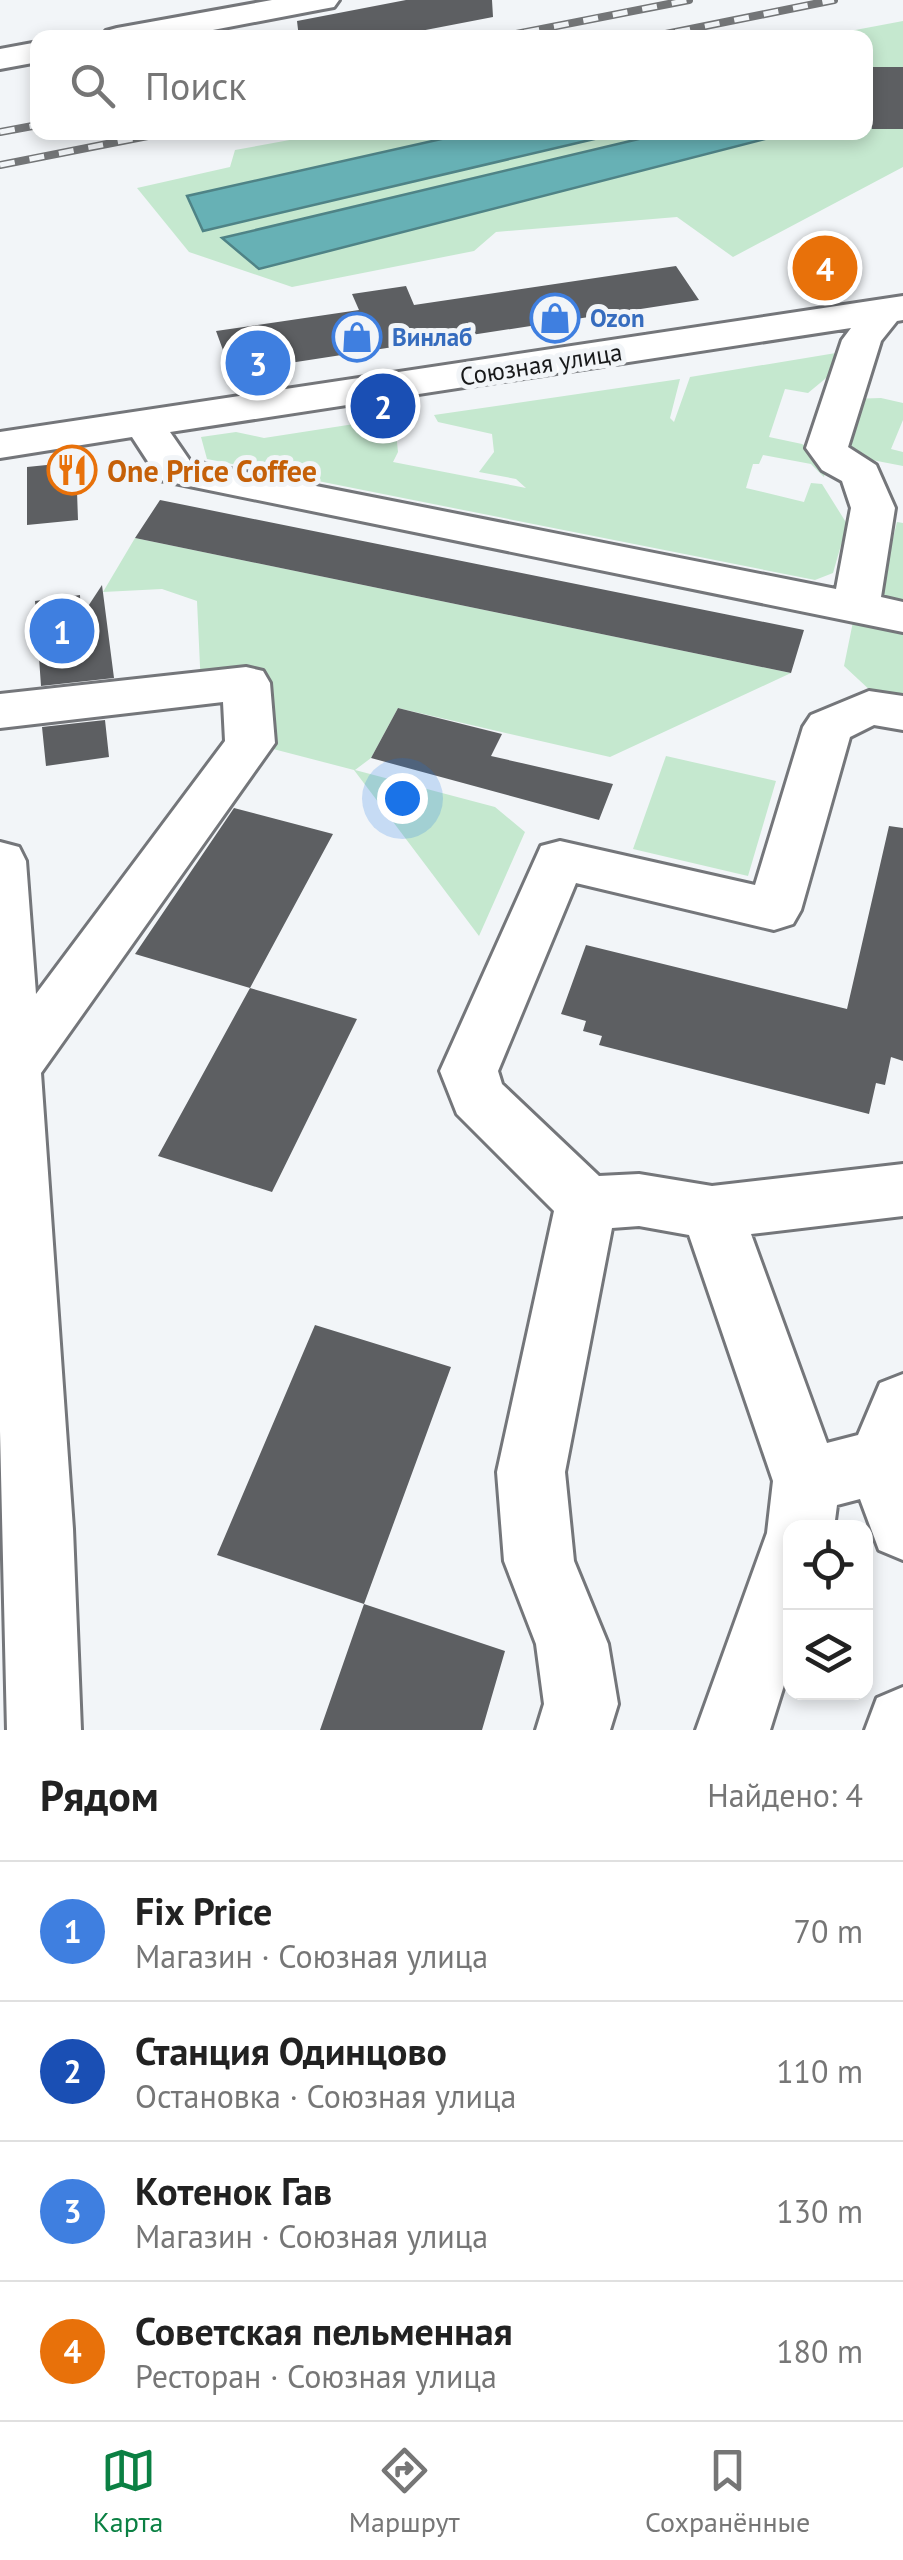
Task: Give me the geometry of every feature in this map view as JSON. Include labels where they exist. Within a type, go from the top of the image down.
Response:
[{"type":"street","points":[[160,30],[323,0]]},
{"type":"street","points":[[0,59],[30,53]]},
{"type":"street","points":[[856,608],[873,508],[861,474],[837,461],[827,448],[888,325]]},
{"type":"street","name":"Союзная улица","points":[[0,445],[888,325]]},
{"type":"street","points":[[145,425],[175,471],[903,617]]},
{"type":"street","points":[[0,711],[246,684],[250,742],[12,1069]]},
{"type":"street","points":[[903,714],[869,708],[828,726],[774,910],[560,860],[469,1071],[478,1096],[586,1203],[639,1200],[712,1212],[903,1190]]},
{"type":"street","points":[[0,861],[39,1529],[44,1730]]},
{"type":"street","points":[[574,1730],[581,1704],[572,1644],[539,1561],[531,1472],[586,1203]]},
{"type":"street","points":[[712,1212],[803,1504],[892,1433]]},
{"type":"street","points":[[892,1433],[903,1526]]},
{"type":"street","points":[[733,1730],[783,1579]]},
{"type":"green space","points":[[903,21],[903,167],[733,257],[677,217],[496,232],[474,251],[292,287],[189,252],[137,188],[230,167],[235,150],[290,140],[437,140],[188,196],[203,231],[590,140],[634,140],[223,237],[259,269],[761,140],[873,140],[873,30],[855,30]]},
{"type":"green space","points":[[842,352],[831,374],[808,393],[785,389],[769,437],[802,444],[828,460],[824,477],[811,464],[763,455],[759,464],[753,464],[746,488],[804,502],[811,483],[822,484],[847,524],[833,573],[815,580],[207,459],[201,437],[236,432],[264,438],[380,420],[382,434],[396,432],[398,452],[393,462],[526,488],[516,479],[479,472],[494,452],[492,434],[438,422],[434,415],[680,379],[670,418],[674,422],[690,377]]},
{"type":"green space","points":[[881,398],[903,403],[903,420],[891,449],[903,452],[903,466],[841,454],[850,399]]},
{"type":"green space","points":[[897,522],[903,523],[903,695],[873,693],[844,666],[867,553],[888,558]]},
{"type":"green space","points":[[135,538],[791,673],[610,757],[398,708],[371,758],[355,770],[495,807],[525,832],[479,936],[354,770],[250,743],[245,684],[201,688],[197,601],[162,589],[103,592]]},
{"type":"green space","points":[[666,756],[776,781],[748,876],[633,849]]},
{"type":"water","points":[[437,140],[590,140],[203,231],[187,196]]},
{"type":"water","points":[[635,140],[761,140],[259,269],[222,238]]},
{"type":"building","points":[[406,0],[492,0],[493,17],[426,30],[298,30],[297,21]]},
{"type":"building","points":[[873,67],[903,67],[903,129],[873,129]]},
{"type":"building","points":[[676,266],[699,300],[231,372],[216,331],[359,310],[352,294],[406,286],[414,305]]},
{"type":"building","points":[[76,462],[78,520],[27,525],[27,467]]},
{"type":"building","points":[[160,500],[804,630],[791,673],[135,538]]},
{"type":"building","points":[[102,585],[114,678],[41,686],[35,601],[80,595],[81,617]]},
{"type":"building","points":[[398,708],[502,734],[491,756],[613,784],[599,820],[371,758]]},
{"type":"building","points":[[105,720],[109,757],[46,766],[42,727]]},
{"type":"building","points":[[234,808],[333,834],[250,988],[135,954]]},
{"type":"building","points":[[889,826],[903,828],[903,1061],[891,1057],[885,1085],[876,1083],[869,1114],[599,1045],[602,1036],[583,1031],[586,1021],[561,1014],[586,945],[847,1009]]},
{"type":"building","points":[[250,988],[357,1019],[272,1192],[158,1156]]},
{"type":"building","points":[[315,1325],[451,1367],[364,1604],[217,1555]]},
{"type":"building","points":[[364,1604],[505,1651],[482,1730],[320,1730]]},
{"type":"railway","points":[[536,30],[689,0]]},
{"type":"railway","points":[[686,30],[834,0]]},
{"type":"railway","points":[[0,132],[30,126]]},
{"type":"railway","points":[[0,165],[127,140]]},
{"type":"place","name":"Советская пельменная","points":[[825,268]]},
{"type":"place","name":"Ozon","points":[[555,318]]},
{"type":"place","name":"Винлаб","points":[[357,337]]},
{"type":"place","name":"Котенок Гав","points":[[258,363]]},
{"type":"place","name":"Станция Одинцово","points":[[383,406]]},
{"type":"place","name":"One Price Coffee","points":[[72,470]]},
{"type":"place","name":"Fix Price","points":[[62,631]]}]
